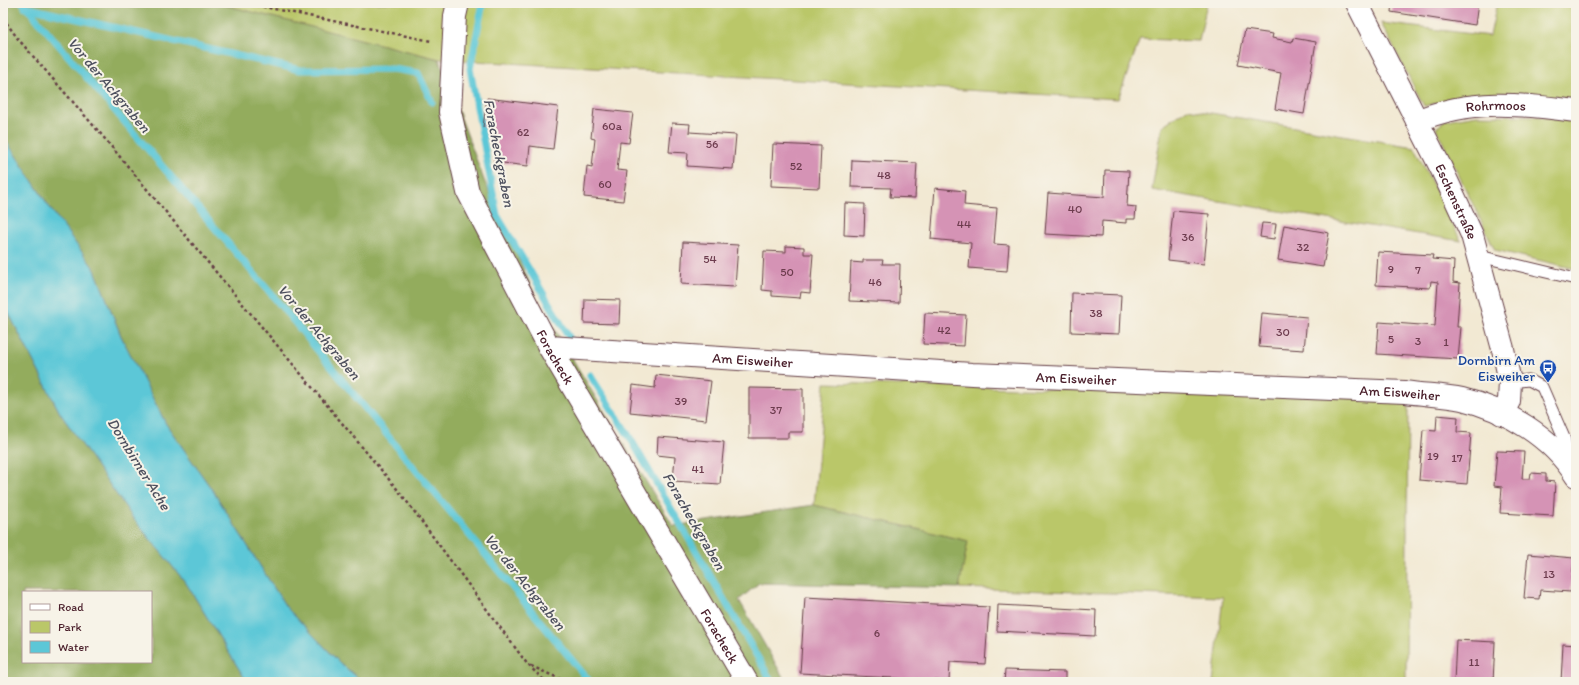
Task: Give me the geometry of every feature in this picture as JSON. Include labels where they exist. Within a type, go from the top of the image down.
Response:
[{"type":"street","name":"Foracheck","points":[[458,3],[455,16],[450,112],[468,192],[549,347],[747,682]]},
{"type":"street","name":"Eschenstraße","points":[[1357,3],[1469,228],[1479,256],[1510,382],[1509,401],[1502,414]]},
{"type":"street","name":"Rohrmoos","points":[[1417,121],[1439,112],[1480,105],[1524,104],[1576,111]]},
{"type":"street","name":"Am Eisweiher","points":[[549,347],[972,374],[1405,392],[1462,399],[1502,414],[1535,432],[1571,468]]},
{"type":"lane","points":[[1479,256],[1576,279]]},
{"type":"lane","points":[[1510,382],[1529,380],[1542,387],[1565,440],[1571,468]]},
{"type":"path","points":[[246,3],[453,45]]},
{"type":"path","points":[[3,18],[18,39],[100,133],[402,495],[528,664],[546,682]]},
{"type":"path","points":[[528,664],[567,682]]},
{"type":"green space","points":[[3,3],[216,3],[439,59],[484,180],[537,300],[673,526],[814,505],[968,541],[959,588],[759,583],[739,600],[786,682],[363,682],[340,663],[286,607],[215,494],[166,424],[121,336],[95,270],[50,208],[3,136]]},
{"type":"green space","points":[[216,3],[1207,3],[1199,41],[1140,39],[1118,99],[439,59]]},
{"type":"green space","points":[[1497,3],[1576,3],[1576,102],[1450,100],[1424,106],[1381,23],[1490,36]]},
{"type":"green space","points":[[1187,109],[1414,147],[1461,241],[1152,190],[1162,126]]},
{"type":"green space","points":[[1477,115],[1535,116],[1576,122],[1576,269],[1495,250],[1436,128],[1446,120]]},
{"type":"green space","points":[[3,302],[60,413],[133,518],[186,583],[247,682],[3,682]]},
{"type":"green space","points":[[825,383],[1408,398],[1406,682],[1213,682],[1223,597],[959,588],[968,541],[814,505]]},
{"type":"water","name":"Dornbirner Ache","points":[[3,136],[50,208],[95,270],[121,336],[166,424],[215,494],[286,607],[340,663],[363,682],[247,682],[186,583],[133,518],[60,413],[3,302]]},
{"type":"building","points":[[1392,3],[1478,3],[1475,25],[1391,12]]},
{"type":"building","points":[[1245,30],[1273,34],[1272,38],[1292,42],[1293,38],[1316,42],[1304,114],[1275,109],[1281,73],[1238,65]]},
{"type":"building","points":[[487,98],[558,107],[553,149],[530,146],[528,166],[494,162],[498,135],[491,134],[492,129],[483,127]]},
{"type":"building","points":[[594,109],[633,113],[629,143],[620,142],[617,170],[627,171],[623,201],[584,197],[587,166],[592,167],[595,139],[591,138]]},
{"type":"building","points":[[672,123],[690,124],[689,132],[736,135],[733,169],[687,166],[688,153],[669,152]]},
{"type":"building","points":[[773,144],[821,146],[819,188],[771,186]]},
{"type":"building","points":[[852,160],[917,163],[915,198],[890,197],[891,188],[851,187]]},
{"type":"building","points":[[1105,170],[1129,171],[1127,206],[1136,207],[1135,219],[1126,219],[1126,223],[1102,221],[1101,237],[1045,234],[1048,193],[1104,197]]},
{"type":"building","points":[[935,188],[965,191],[964,205],[997,208],[994,244],[1009,245],[1007,271],[969,268],[971,243],[931,239]]},
{"type":"building","points":[[845,203],[865,204],[864,236],[844,235]]},
{"type":"building","points":[[1173,211],[1209,214],[1204,264],[1168,260]]},
{"type":"building","points":[[1262,223],[1276,224],[1274,239],[1260,237]]},
{"type":"building","points":[[1284,225],[1329,233],[1323,267],[1278,260]]},
{"type":"building","points":[[683,242],[738,245],[735,287],[681,284]]},
{"type":"building","points":[[786,246],[804,247],[804,254],[813,254],[810,293],[801,292],[800,298],[772,296],[772,291],[762,290],[764,251],[786,252]]},
{"type":"building","points":[[1378,252],[1433,255],[1432,259],[1454,261],[1453,282],[1460,283],[1457,327],[1461,327],[1458,359],[1377,354],[1379,322],[1435,326],[1438,282],[1431,281],[1430,288],[1376,285]]},
{"type":"building","points":[[863,260],[883,260],[882,264],[900,264],[899,303],[849,301],[851,262],[863,263]]},
{"type":"building","points":[[1072,293],[1121,295],[1119,334],[1071,332]]},
{"type":"building","points":[[585,299],[620,300],[619,324],[584,323]]},
{"type":"building","points":[[925,313],[966,315],[964,346],[923,344]]},
{"type":"building","points":[[1262,313],[1307,317],[1304,350],[1259,347]]},
{"type":"building","points":[[656,375],[711,381],[706,420],[630,412],[633,385],[655,388]]},
{"type":"building","points":[[749,388],[803,389],[803,432],[788,432],[788,438],[749,438]]},
{"type":"building","points":[[1437,415],[1458,417],[1457,432],[1471,433],[1467,484],[1419,480],[1423,430],[1436,431]]},
{"type":"building","points":[[658,437],[724,442],[720,484],[673,481],[675,457],[657,455]]},
{"type":"building","points":[[1497,451],[1524,452],[1522,479],[1530,479],[1531,473],[1546,474],[1546,481],[1555,482],[1553,516],[1500,513],[1502,487],[1494,486]]},
{"type":"building","points":[[1528,554],[1574,558],[1571,592],[1540,590],[1539,599],[1524,598]]},
{"type":"building","points":[[805,597],[989,607],[985,664],[950,662],[949,681],[800,673]]},
{"type":"building","points":[[998,605],[1096,610],[1095,636],[997,631]]},
{"type":"building","points":[[1456,640],[1495,642],[1493,682],[1454,682]]},
{"type":"building","points":[[1563,644],[1576,645],[1576,682],[1561,682]]},
{"type":"building","points":[[1005,670],[1065,672],[1065,682],[1004,682]]},
{"type":"waterway","name":"Vor der Achgraben","points":[[23,3],[273,296],[590,682]]},
{"type":"waterway","name":"Foracheckgraben","points":[[483,3],[470,69],[497,215],[569,337]]},
{"type":"waterway","points":[[25,7],[300,70],[393,69],[418,73],[432,102]]},
{"type":"waterway","name":"Foracheckgraben","points":[[590,375],[629,436],[772,682]]},
{"type":"place","name":"Dornbirn Am Eisweiher","points":[[1548,383]]}]
